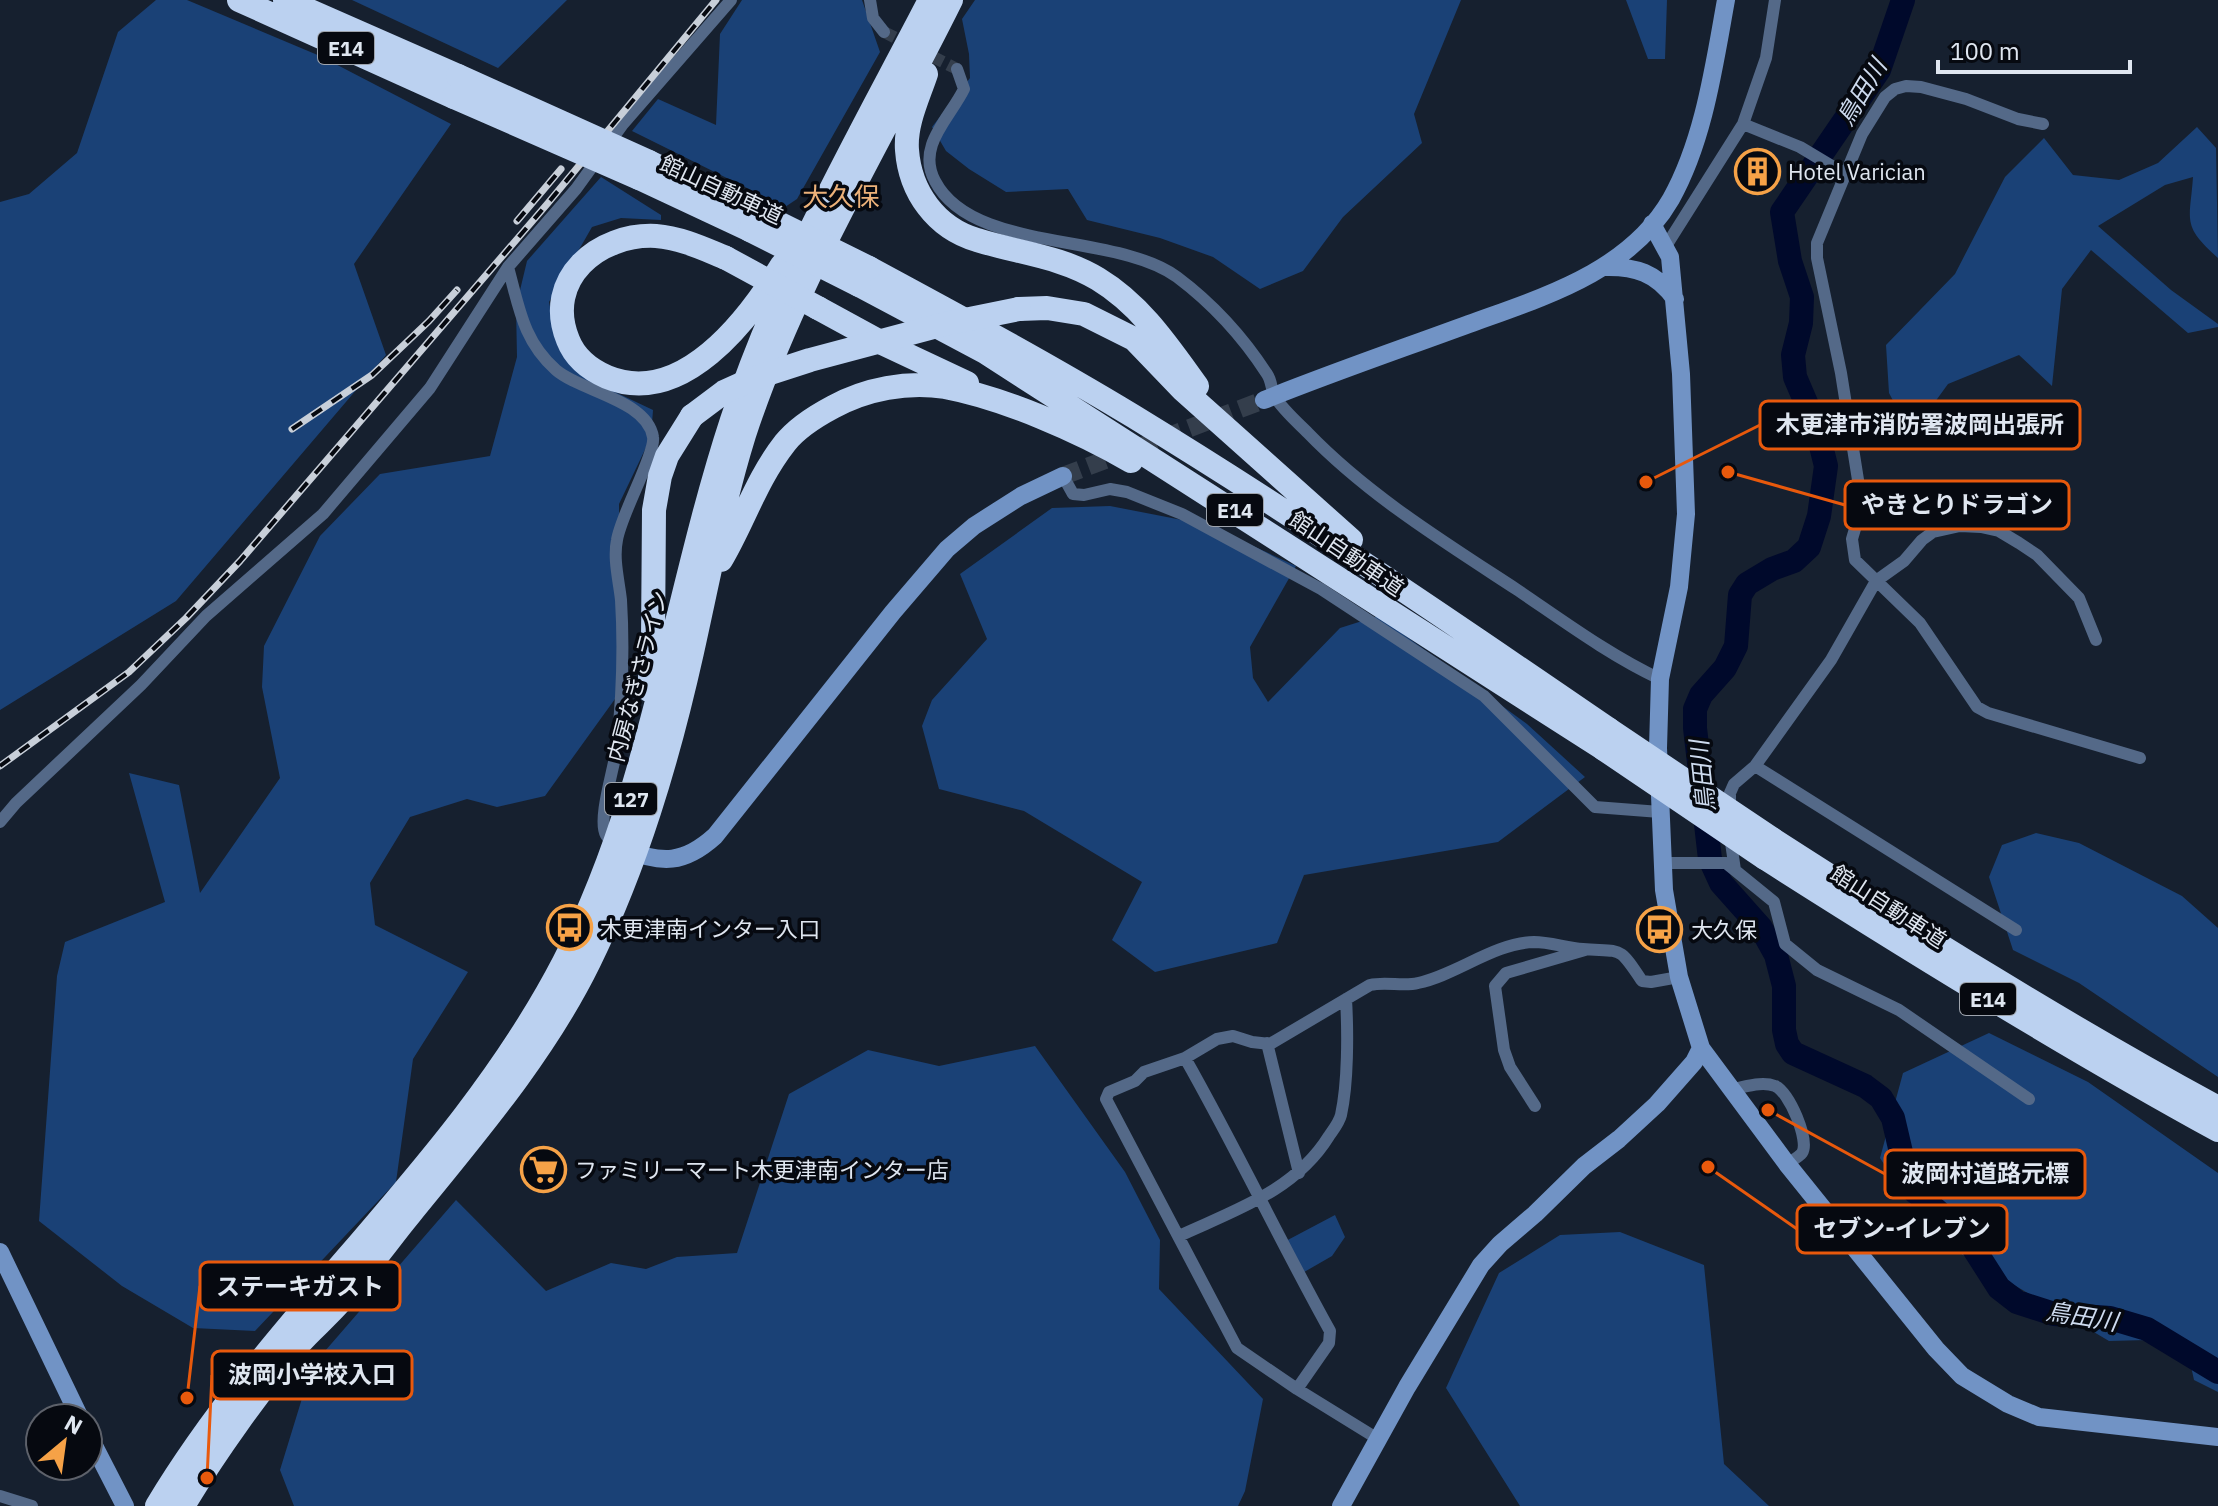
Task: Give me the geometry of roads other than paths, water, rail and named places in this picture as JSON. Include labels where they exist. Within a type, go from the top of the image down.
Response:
[{"type":"highway","name":"館山自動車道","points":[[239,0],[456,86],[754,221],[864,277],[992,335],[1133,416],[1405,591],[1584,712],[1606,739]]},
{"type":"highway","name":"館山自動車道","points":[[285,0],[456,86]]},
{"type":"highway","name":"内房なぎさライン","points":[[157,1506],[228,1403],[438,1150],[500,1067],[565,960],[625,849],[632,795],[713,480],[746,379],[836,178],[942,5]]},
{"type":"highway","name":"内房なぎさライン","points":[[183,1506],[298,1345],[340,1302],[491,1114],[587,967],[625,849],[678,708],[730,483],[745,432],[790,317],[942,5]]},
{"type":"highway","points":[[942,5],[912,116],[907,148],[913,181],[926,207],[945,224],[973,239],[1057,259],[1098,279],[1128,301],[1151,324],[1205,397],[1267,467]]},
{"type":"highway","points":[[836,178],[778,271],[738,327],[718,348],[692,365],[666,379],[627,385],[597,373],[583,363],[568,342],[562,319],[563,299],[568,283],[582,262],[611,242],[630,237],[659,236],[691,244],[726,258],[818,308],[884,344],[1112,450],[1319,564]]},
{"type":"highway","name":"館山自動車道","points":[[864,277],[1319,564],[1390,613],[1606,739],[1954,979],[2218,1130]]},
{"type":"highway","points":[[646,745],[653,639],[654,510],[667,456],[692,416],[724,392],[810,360],[945,324],[1019,309],[1047,308],[1084,314],[1134,339],[1182,389],[1333,526],[1408,585],[1584,712]]},
{"type":"highway","points":[[706,585],[732,542],[743,512],[765,471],[787,440],[816,416],[837,405],[868,391],[943,387],[984,397],[1052,423]]},
{"type":"highway","name":"館山自動車道","points":[[1768,848],[2218,1108]]},
{"type":"street","points":[[0,822],[16,803],[131,695],[206,616],[323,514],[430,388],[508,267],[576,189],[623,124],[731,0]]},
{"type":"street","points":[[870,0],[873,18],[884,32]]},
{"type":"street","points":[[1269,398],[1537,300],[1604,267],[1634,243],[1669,202],[1690,158],[1715,64],[1726,0]]},
{"type":"street","points":[[1666,246],[1743,124],[1766,58],[1775,0]]},
{"type":"street","points":[[957,69],[964,89],[931,143],[928,154],[934,181],[956,206],[989,225],[1150,262],[1175,276],[1240,336],[1270,378],[1269,398],[1352,474],[1581,633],[1660,679]]},
{"type":"street","points":[[2043,124],[2018,119],[1966,99],[1906,86],[1895,89],[1885,97],[1842,172],[1817,243],[1817,258],[1841,373],[1862,505],[1852,539],[1853,550],[1855,560],[1920,623],[1977,707],[1988,713],[2140,758]]},
{"type":"street","points":[[1743,124],[1800,147],[1842,172]]},
{"type":"street","points":[[1652,224],[1666,246],[1675,299],[1686,514],[1679,587],[1660,679],[1658,748],[1662,863],[1679,977],[1701,1048],[1787,1164],[1936,1349],[1962,1376],[2008,1404],[2039,1417],[2218,1437]]},
{"type":"street","points":[[508,267],[526,335],[556,370],[636,412],[653,438],[649,455],[620,521],[616,544],[622,672],[615,759],[603,819],[605,834],[625,849],[680,859],[697,853],[715,836],[947,549],[998,511],[1063,476],[1073,494],[1084,495],[1110,489],[1127,492],[1182,514],[1321,589],[1484,696],[1595,807],[1660,812]]},
{"type":"street","points":[[1604,267],[1635,269],[1651,275],[1665,285],[1675,299]]},
{"type":"street","points":[[1735,870],[1729,828],[1730,793],[1734,784],[1755,766],[1831,660],[1876,581],[1904,561],[1933,532],[1960,526],[1981,527],[1999,531],[2037,555],[2079,598],[2096,640]]},
{"type":"street","points":[[1755,766],[2016,930]]},
{"type":"street","points":[[1662,863],[1726,863],[1774,902],[1785,944],[1817,970],[1899,1010],[2029,1099]]},
{"type":"street","points":[[1378,1439],[1237,1348],[1106,1099],[1109,1092],[1135,1081],[1155,1066],[1185,1058],[1217,1039],[1233,1036],[1267,1043],[1301,1028],[1370,985],[1381,982],[1417,984],[1491,953],[1533,942],[1610,949],[1624,955],[1642,981],[1679,977]]},
{"type":"street","points":[[1535,1106],[1510,1067],[1504,1050],[1495,986],[1506,973],[1581,953],[1585,949]]},
{"type":"street","points":[[1179,1236],[1259,1199],[1299,1173],[1316,1157],[1341,1118],[1346,999]]},
{"type":"street","points":[[1267,1043],[1299,1173]]},
{"type":"street","points":[[1341,1506],[1481,1265],[1584,1166],[1657,1104],[1694,1062],[1701,1048]]},
{"type":"street","points":[[1185,1058],[1226,1130],[1330,1331],[1329,1343],[1297,1389]]},
{"type":"street","points":[[1732,1089],[1759,1084],[1783,1091],[1795,1110],[1804,1145],[1802,1153],[1787,1164]]},
{"type":"street","points":[[0,1252],[72,1402]]},
{"type":"street","points":[[104,1465],[125,1506]]},
{"type":"street","points":[[0,1497],[8,1506]]},
{"type":"street","points":[[0,1497],[32,1506]]},
{"type":"waterway","name":"鳥田川","points":[[1903,0],[1879,70],[1782,212],[1790,261],[1802,297],[1801,323],[1793,355],[1795,377],[1816,426],[1826,466],[1819,516],[1809,547],[1794,561],[1772,569],[1747,584],[1740,595],[1736,646],[1725,668],[1701,695],[1695,709],[1710,859],[1721,883],[1761,928],[1776,955],[1784,986],[1784,1030],[1793,1053],[1865,1086],[1881,1098],[1893,1118],[1907,1178],[1914,1191],[1969,1241],[1999,1288],[2017,1302],[2054,1314],[2110,1318],[2147,1329],[2218,1372]]},
{"type":"tunnel","points":[[884,32],[957,69]]},
{"type":"tunnel","points":[[1063,476],[1264,400]]},
{"type":"railway","points":[[0,766],[129,672],[240,561],[548,203],[716,0]]},
{"type":"railway","points":[[517,221],[561,169]]},
{"type":"railway","points":[[292,429],[372,375],[457,290]]},
{"type":"place","name":"Hotel Varician","points":[[1757,171]]},
{"type":"place","name":"やきとりドラゴン","points":[[1728,472]]},
{"type":"place","name":"木更津市消防署波岡出張所","points":[[1646,482]]},
{"type":"place","name":"木更津南インター入口","points":[[569,928]]},
{"type":"place","name":"大久保","points":[[1660,929]]},
{"type":"place","name":"波岡村道路元標","points":[[1768,1110]]},
{"type":"place","name":"セブン-イレブン","points":[[1708,1167]]},
{"type":"place","name":"ファミリーマート木更津南インター店","points":[[544,1169]]},
{"type":"place","name":"ステーキガスト","points":[[187,1398]]},
{"type":"place","name":"波岡小学校入口","points":[[207,1478]]},
{"type":"district","name":"大久保","points":[[841,196]]}]
